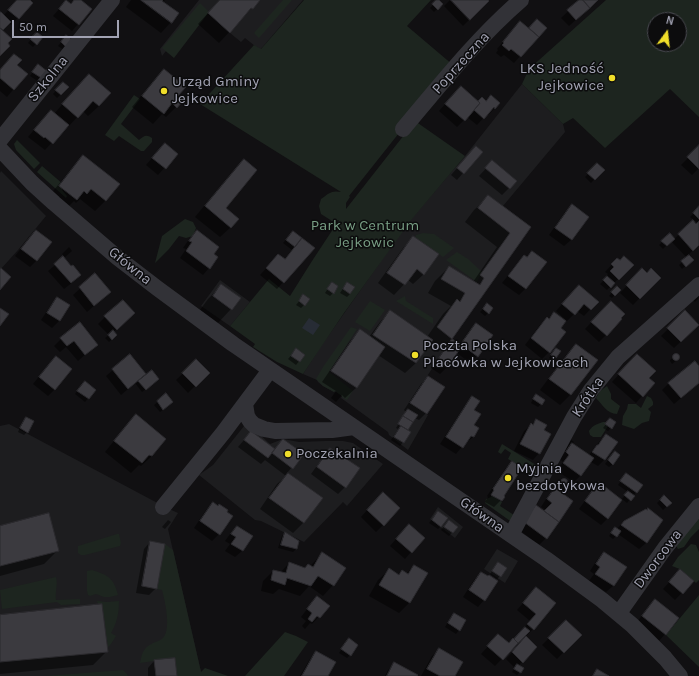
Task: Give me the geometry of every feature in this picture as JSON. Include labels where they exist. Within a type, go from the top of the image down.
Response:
[{"type":"street","name":"Szkolna","points":[[0,140],[112,0]]},
{"type":"street","name":"Poprzeczna","points":[[403,129],[456,66],[521,0]]},
{"type":"street","name":"Główna","points":[[0,149],[48,197],[118,258],[187,311],[270,370],[511,535],[602,600],[619,613],[645,637],[680,676]]},
{"type":"street","name":"Krótka","points":[[511,535],[574,417],[591,390],[618,357],[699,285]]},
{"type":"street","points":[[163,507],[246,404],[270,370]]},
{"type":"street","points":[[246,404],[247,416],[254,425],[264,429],[275,431],[332,430],[354,427]]},
{"type":"street","name":"Dworcowa","points":[[619,613],[665,548],[699,506]]},
{"type":"shaded area","points":[[199,0],[303,0],[260,50],[245,38],[241,42],[208,13],[209,12],[190,21],[162,56],[160,49]]},
{"type":"shaded area","points":[[522,84],[563,124],[565,132],[503,206],[531,227],[409,403],[428,415],[408,450],[389,435],[388,432],[341,398],[342,396],[323,386],[317,380],[303,374],[407,224],[465,156]]},
{"type":"shaded area","points":[[1,171],[46,216],[0,270],[0,173]]},
{"type":"shaded area","points":[[220,280],[250,302],[230,326],[201,306]]},
{"type":"shaded area","points":[[309,318],[320,325],[313,335],[302,328]]},
{"type":"shaded area","points":[[9,424],[178,513],[168,529],[202,676],[0,676],[0,426]]},
{"type":"shaded area","points":[[244,426],[255,430],[270,444],[283,439],[299,442],[343,441],[353,443],[383,464],[347,506],[343,502],[304,542],[261,521],[255,520],[199,475],[213,465]]},
{"type":"shaded area","points":[[438,507],[463,527],[455,538],[430,519]]},
{"type":"shaded area","points":[[497,549],[518,561],[505,583],[484,569]]},
{"type":"green space","points":[[283,0],[292,0],[259,38],[254,33]]},
{"type":"green space","name":"Park w Centrum Jejkowic","points":[[304,0],[431,0],[407,26],[453,65],[349,196],[350,197],[346,203],[346,209],[415,121],[465,156],[407,225],[344,313],[303,374],[277,362],[253,347],[255,344],[230,326],[269,279],[290,296],[339,220],[332,221],[321,214],[319,206],[321,199],[331,192],[341,192],[200,104],[254,45],[261,49]]},
{"type":"green space","name":"LKS Jedność Jejkowice","points":[[606,0],[699,0],[699,117],[670,89],[605,148],[573,118],[563,124],[522,84],[529,69]]},
{"type":"green space","points":[[200,3],[209,12],[174,58],[162,48]]},
{"type":"green space","points":[[134,95],[140,99],[121,124],[139,140],[145,136],[152,138],[152,142],[144,151],[141,151],[119,136],[114,141],[105,135]]},
{"type":"green space","points":[[17,140],[40,163],[34,169],[16,150],[14,144]]},
{"type":"green space","points":[[42,166],[63,184],[62,190],[67,196],[66,198],[37,172]]},
{"type":"green space","points":[[185,219],[193,222],[196,228],[193,236],[186,238],[179,236],[155,263],[162,236]]},
{"type":"green space","points":[[423,233],[434,234],[454,248],[443,257],[415,237],[416,235]]},
{"type":"green space","points":[[457,252],[468,259],[482,272],[477,282],[446,260]]},
{"type":"green space","points":[[405,296],[406,301],[433,318],[433,324],[396,301]]},
{"type":"green space","points":[[370,301],[385,310],[370,331],[355,322]]},
{"type":"green space","points":[[351,327],[357,329],[329,372],[353,391],[347,400],[335,391],[334,392],[323,386],[316,379]]},
{"type":"green space","points":[[607,386],[611,394],[611,399],[620,406],[617,414],[613,414],[608,411],[596,398],[600,391]]},
{"type":"green space","points":[[647,396],[651,398],[653,402],[653,405],[648,409],[651,412],[649,421],[642,423],[634,429],[622,425],[623,416],[628,404],[636,404],[641,408]]},
{"type":"green space","points":[[606,422],[605,424],[608,426],[601,437],[593,437],[590,435],[589,431],[592,427]]},
{"type":"green space","points":[[502,444],[541,468],[536,476],[508,459],[511,453],[505,449],[501,454],[498,452]]},
{"type":"green space","points":[[492,495],[502,502],[500,506],[517,517],[513,523],[485,503],[486,499]]},
{"type":"green space","points":[[699,518],[699,529],[684,547],[678,549],[675,544]]},
{"type":"green space","points":[[119,534],[121,543],[120,546],[85,555],[78,553],[78,546]]},
{"type":"green space","points":[[165,544],[173,550],[201,672],[205,668],[228,676],[177,676],[174,658],[140,663],[145,649],[162,639],[167,630],[166,608],[162,590],[157,589]]},
{"type":"green space","points":[[691,544],[696,545],[699,552],[699,580],[696,583],[680,569],[672,566],[678,557]]},
{"type":"green space","points":[[92,570],[110,578],[118,595],[104,597],[96,594],[90,596],[88,595],[87,571]]},
{"type":"green space","points":[[56,577],[56,600],[80,599],[80,604],[61,605],[57,602],[2,609],[0,590]]},
{"type":"green space","points":[[699,595],[699,667],[666,635]]},
{"type":"green space","points":[[97,601],[119,601],[117,618],[111,633],[116,636],[108,647],[102,604],[98,604]]},
{"type":"green space","points":[[285,632],[308,642],[284,676],[245,676]]},
{"type":"green space","points":[[123,670],[128,676],[45,676]]},
{"type":"building","points":[[17,0],[30,0],[33,3],[19,19],[8,10]]},
{"type":"building","points":[[66,0],[71,4],[74,0],[81,0],[92,9],[79,25],[59,9]]},
{"type":"building","points":[[141,0],[163,0],[162,1],[179,13],[172,23]]},
{"type":"building","points":[[220,0],[260,0],[253,9],[251,8],[230,33],[208,13]]},
{"type":"building","points":[[436,0],[439,0],[443,4],[438,10],[432,4]]},
{"type":"building","points":[[451,0],[488,0],[489,1],[470,20]]},
{"type":"building","points":[[579,0],[583,0],[590,8],[576,20],[567,10]]},
{"type":"building","points":[[583,0],[598,0],[590,8]]},
{"type":"building","points":[[0,12],[11,22],[3,30],[0,28]]},
{"type":"building","points":[[537,19],[547,28],[539,37],[529,28]]},
{"type":"building","points":[[520,21],[539,37],[521,57],[511,49],[509,51],[502,45]]},
{"type":"building","points":[[0,28],[12,39],[8,43],[10,46],[0,56]]},
{"type":"building","points":[[37,32],[43,37],[37,45],[30,39]]},
{"type":"building","points":[[66,35],[73,40],[67,48],[61,42]]},
{"type":"building","points":[[14,54],[22,60],[17,65],[28,74],[14,90],[0,78],[0,70]]},
{"type":"building","points":[[38,64],[48,72],[43,79],[32,72]]},
{"type":"building","name":"Urząd Gminy Jejkowice","points":[[164,69],[186,87],[177,97],[182,102],[177,108],[172,103],[164,114],[142,96]]},
{"type":"building","points":[[89,74],[111,93],[99,106],[93,101],[78,118],[62,104]]},
{"type":"building","points":[[63,82],[69,87],[61,95],[55,90]]},
{"type":"building","points":[[461,86],[480,103],[465,121],[445,104]]},
{"type":"building","points":[[491,95],[500,103],[495,109],[494,107],[484,119],[474,110],[480,103],[478,101],[482,97],[486,101]]},
{"type":"building","points":[[51,110],[69,125],[53,144],[34,130]]},
{"type":"building","points":[[165,143],[178,154],[166,169],[152,158]]},
{"type":"building","points":[[699,145],[699,169],[687,157]]},
{"type":"building","points":[[476,146],[483,152],[464,174],[457,168]]},
{"type":"building","points":[[83,155],[120,184],[106,201],[91,189],[87,194],[84,191],[77,200],[59,186]]},
{"type":"building","points":[[244,159],[257,170],[226,208],[239,219],[231,228],[205,206]]},
{"type":"building","points":[[492,160],[517,181],[510,189],[485,168]]},
{"type":"building","points":[[597,163],[605,170],[595,180],[587,173]]},
{"type":"building","points":[[488,195],[531,227],[452,339],[437,327],[457,299],[460,302],[465,293],[441,279],[449,266],[480,285],[484,278],[480,275],[510,233],[478,208]]},
{"type":"building","points":[[572,204],[589,217],[572,240],[555,228]]},
{"type":"building","points":[[699,206],[699,219],[693,213]]},
{"type":"building","points":[[693,220],[696,224],[699,221],[699,245],[693,251],[678,234]]},
{"type":"building","points":[[36,230],[52,242],[37,261],[21,249]]},
{"type":"building","points":[[197,230],[219,247],[214,254],[218,257],[210,269],[186,251],[192,242],[189,241]]},
{"type":"building","points":[[293,231],[302,238],[295,247],[286,240]]},
{"type":"building","points":[[670,233],[675,239],[667,246],[661,241]]},
{"type":"building","points":[[413,236],[439,254],[424,275],[417,269],[405,285],[387,273]]},
{"type":"building","points":[[302,238],[315,248],[284,283],[266,268],[278,254],[285,259]]},
{"type":"building","points":[[532,251],[547,262],[526,289],[508,276],[524,255],[527,257]]},
{"type":"building","points":[[689,255],[694,260],[686,267],[681,261]]},
{"type":"building","points":[[63,256],[81,275],[71,283],[54,264]]},
{"type":"building","points":[[624,256],[634,265],[619,280],[610,271],[614,267],[611,264],[617,258],[620,260]]},
{"type":"building","points":[[1,268],[11,277],[0,290],[0,269]]},
{"type":"building","points":[[642,268],[647,273],[651,268],[661,278],[640,299],[626,285]]},
{"type":"building","points":[[95,273],[111,292],[94,306],[79,287]]},
{"type":"building","points":[[607,276],[615,283],[611,288],[603,280]]},
{"type":"building","points":[[332,282],[338,286],[334,294],[327,289]]},
{"type":"building","points":[[347,282],[355,287],[350,294],[343,289]]},
{"type":"building","points":[[221,284],[241,298],[232,310],[213,296]]},
{"type":"building","points":[[579,285],[599,302],[591,310],[584,304],[575,315],[562,304]]},
{"type":"building","points":[[617,286],[621,290],[615,296],[611,292]]},
{"type":"building","points":[[303,294],[310,299],[305,306],[299,301]]},
{"type":"building","points":[[57,297],[70,305],[60,321],[47,313]]},
{"type":"building","points":[[123,300],[135,313],[117,330],[104,316]]},
{"type":"building","points":[[611,301],[625,314],[607,336],[591,322]]},
{"type":"building","points":[[487,303],[493,308],[489,314],[483,309]]},
{"type":"building","points":[[0,308],[9,314],[0,326]]},
{"type":"building","points":[[390,310],[433,340],[416,363],[373,335]]},
{"type":"building","points":[[685,310],[699,325],[681,342],[667,328]]},
{"type":"building","points":[[554,312],[566,321],[561,328],[566,332],[550,353],[531,338],[547,317],[549,319]]},
{"type":"building","points":[[80,322],[98,345],[85,355],[74,341],[67,346],[60,338]]},
{"type":"building","points":[[476,323],[493,335],[478,357],[461,344]]},
{"type":"building","points":[[360,329],[385,347],[357,388],[331,371]]},
{"type":"building","points":[[113,330],[117,335],[112,340],[108,335]]},
{"type":"building","points":[[452,339],[462,345],[448,368],[437,361]]},
{"type":"building","points":[[576,344],[598,360],[571,395],[549,379]]},
{"type":"building","points":[[296,348],[305,355],[300,362],[291,356]]},
{"type":"building","points":[[556,348],[561,351],[556,358],[551,355]]},
{"type":"building","points":[[676,353],[679,354],[679,360],[676,361],[673,360],[672,357],[673,354]]},
{"type":"building","points":[[130,354],[146,374],[128,389],[112,369]]},
{"type":"building","points":[[637,354],[656,371],[649,378],[655,383],[643,397],[618,374]]},
{"type":"building","points":[[56,356],[72,369],[55,390],[39,377]]},
{"type":"building","points":[[196,359],[210,373],[196,387],[182,373]]},
{"type":"building","points":[[695,361],[699,366],[699,383],[681,398],[668,383]]},
{"type":"building","points":[[152,370],[159,379],[146,390],[138,381]]},
{"type":"building","points":[[428,376],[445,387],[427,414],[410,403]]},
{"type":"building","points":[[85,381],[96,390],[89,399],[77,391]]},
{"type":"building","points":[[166,393],[173,402],[163,410],[157,401]]},
{"type":"building","points":[[536,394],[545,400],[542,405],[533,399]]},
{"type":"building","points":[[472,396],[480,401],[474,410],[481,414],[474,425],[479,428],[474,437],[471,436],[463,448],[446,437]]},
{"type":"building","points":[[408,409],[418,415],[413,422],[403,416]]},
{"type":"building","points":[[136,414],[166,439],[152,456],[149,455],[142,463],[114,441]]},
{"type":"building","points":[[403,416],[413,422],[408,430],[398,424]]},
{"type":"building","points":[[26,417],[34,421],[28,433],[20,428]]},
{"type":"building","points":[[610,418],[616,422],[612,429],[605,424]]},
{"type":"building","points":[[536,419],[547,425],[544,430],[551,434],[540,454],[520,444],[531,423],[533,425]]},
{"type":"building","points":[[401,426],[411,432],[404,443],[394,437]]},
{"type":"building","points":[[251,431],[275,449],[268,458],[244,440]]},
{"type":"building","points":[[606,434],[618,442],[605,460],[592,452]]},
{"type":"building","name":"Poczekalnia","points":[[283,439],[304,454],[293,469],[272,453]]},
{"type":"building","points":[[572,443],[594,458],[581,476],[563,463],[569,455],[566,452]]},
{"type":"building","points":[[330,448],[360,468],[346,488],[317,467]]},
{"type":"building","points":[[615,451],[620,455],[613,465],[608,460]]},
{"type":"building","name":"Myjnia bezdotykowa","points":[[512,461],[522,468],[502,501],[491,495],[494,490],[493,489]]},
{"type":"building","points":[[288,473],[323,498],[304,523],[269,498]]},
{"type":"building","points":[[626,473],[643,485],[637,493],[620,481]]},
{"type":"building","points":[[564,478],[567,479],[567,485],[564,486],[561,485],[560,482],[561,479]]},
{"type":"building","points":[[599,482],[622,500],[608,519],[585,501]]},
{"type":"building","points":[[555,488],[573,501],[559,522],[544,511],[552,503],[547,499]]},
{"type":"building","points":[[628,491],[635,496],[631,501],[624,495]]},
{"type":"building","points":[[383,492],[400,508],[384,526],[367,510]]},
{"type":"building","points":[[664,495],[672,503],[667,507],[660,500]]},
{"type":"building","points":[[213,502],[228,510],[227,512],[233,516],[220,535],[200,521]]},
{"type":"building","points":[[536,505],[559,522],[547,539],[524,522]]},
{"type":"building","points":[[648,508],[663,520],[647,543],[621,525],[624,521],[646,509],[647,510]]},
{"type":"building","points":[[438,511],[448,518],[441,527],[432,520]]},
{"type":"building","points":[[49,513],[59,551],[0,566],[0,526]]},
{"type":"building","points":[[449,520],[458,527],[453,533],[444,527]]},
{"type":"building","points":[[409,524],[425,538],[412,553],[396,539]]},
{"type":"building","points":[[237,526],[253,536],[243,551],[231,544],[236,537],[231,534]]},
{"type":"building","points":[[615,527],[621,531],[617,537],[611,533]]},
{"type":"building","points":[[285,532],[299,541],[297,549],[281,545]]},
{"type":"building","points":[[150,541],[165,544],[157,589],[142,586]]},
{"type":"building","points":[[322,552],[346,568],[334,586],[318,576],[311,586],[287,578],[285,585],[271,580],[273,570],[286,573],[289,562],[305,568],[308,564],[313,567]]},
{"type":"building","points":[[604,552],[627,567],[614,586],[595,574],[600,567],[596,564]]},
{"type":"building","points":[[498,562],[507,568],[501,577],[492,571]]},
{"type":"building","points":[[414,565],[428,573],[410,603],[379,585],[389,568],[399,575],[402,570],[408,574]]},
{"type":"building","points":[[680,569],[694,581],[683,594],[669,582]]},
{"type":"building","points":[[481,572],[498,581],[485,601],[469,590]]},
{"type":"building","points":[[536,587],[556,603],[534,630],[527,624],[536,614],[523,603]]},
{"type":"building","points":[[317,596],[330,606],[320,618],[317,616],[312,622],[308,619],[312,613],[307,609]]},
{"type":"building","points":[[655,599],[679,618],[666,635],[642,616]]},
{"type":"building","points":[[102,604],[108,652],[0,662],[0,615]]},
{"type":"building","points":[[454,613],[466,620],[460,631],[448,623]]},
{"type":"building","points":[[566,620],[582,635],[564,653],[548,638]]},
{"type":"building","points":[[525,627],[530,631],[518,643],[514,639]]},
{"type":"building","points":[[498,634],[509,643],[513,638],[518,643],[503,660],[487,646]]},
{"type":"building","points":[[526,636],[537,647],[523,663],[512,652]]},
{"type":"building","points":[[349,638],[358,645],[351,656],[341,649]]},
{"type":"building","points":[[439,648],[463,662],[455,676],[440,676],[427,669]]},
{"type":"building","points":[[316,651],[336,662],[328,676],[302,676]]},
{"type":"building","points":[[175,658],[177,676],[156,676],[154,660]]},
{"type":"building","points":[[394,662],[418,675],[387,676]]},
{"type":"building","points":[[517,664],[524,668],[521,673],[514,669]]},
{"type":"building","points":[[597,669],[609,676],[593,676]]},
{"type":"place","name":"LKS Jedność Jejkowice","points":[[612,78]]},
{"type":"place","name":"Urząd Gminy Jejkowice","points":[[164,91]]},
{"type":"place","name":"Poczta Polska Placówka w Jejkowicach","points":[[415,355]]},
{"type":"place","name":"Poczekalnia","points":[[288,454]]},
{"type":"place","name":"Myjnia bezdotykowa","points":[[508,478]]}]
